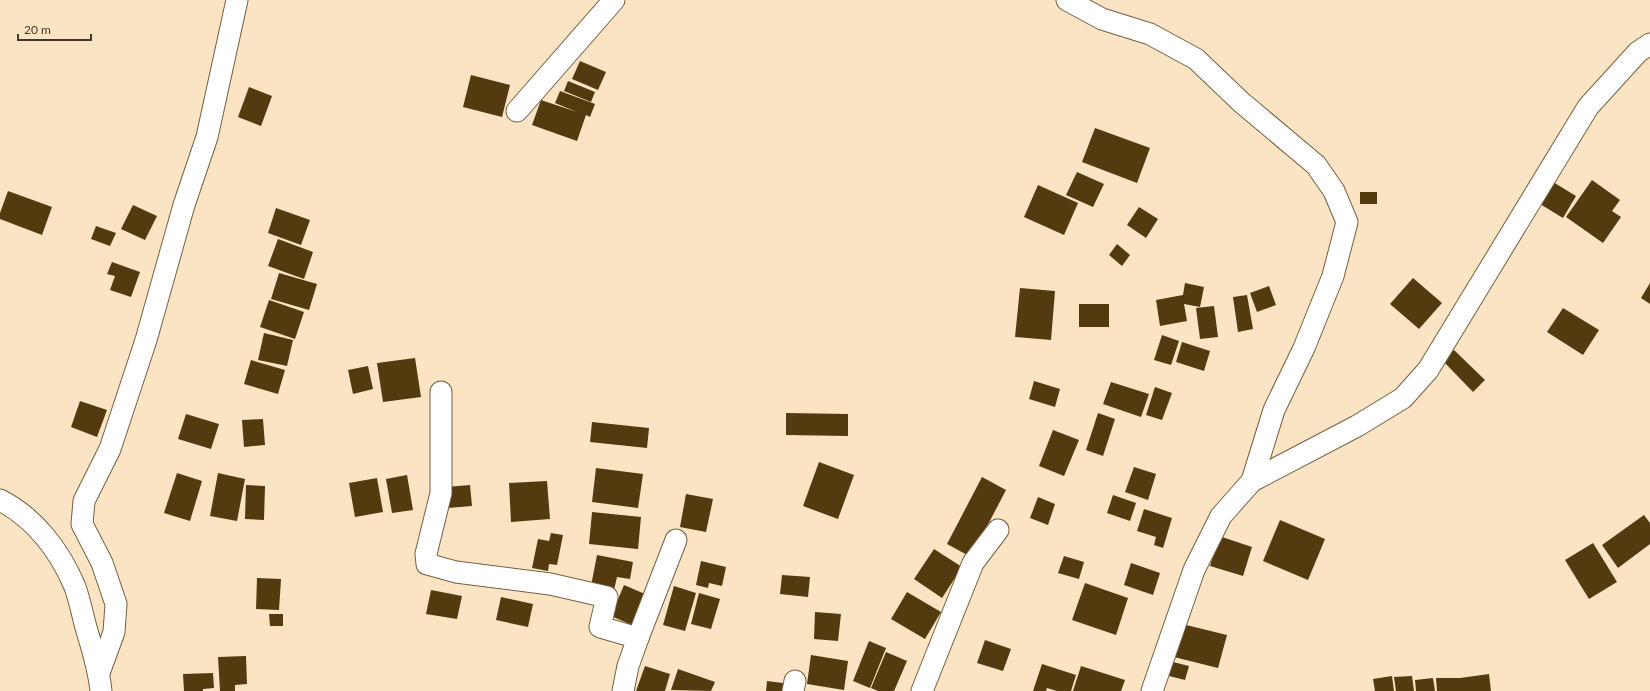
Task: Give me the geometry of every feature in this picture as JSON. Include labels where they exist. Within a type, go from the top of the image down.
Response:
[{"type":"street","points":[[100,682],[114,632],[116,604],[102,563],[82,524],[84,501],[110,449],[146,340],[184,205],[207,137],[237,0]]},
{"type":"street","points":[[517,111],[614,0]]},
{"type":"street","points":[[1067,0],[1102,20],[1150,34],[1196,59],[1242,102],[1316,165],[1334,191],[1347,222],[1333,276],[1304,348],[1274,410],[1252,481]]},
{"type":"street","points":[[1152,691],[1194,570],[1221,516],[1252,481],[1357,426],[1403,398],[1428,370],[1588,107],[1638,52],[1650,44]]},
{"type":"street","points":[[440,392],[441,493],[426,554],[427,564],[456,572],[550,584],[607,597],[600,627],[638,638]]},
{"type":"street","points":[[0,500],[28,519],[44,535],[61,559],[75,587],[100,682]]},
{"type":"street","points":[[922,691],[973,563],[998,530]]},
{"type":"street","points":[[623,691],[628,666],[676,540]]},
{"type":"building","points":[[580,61],[606,72],[598,90],[572,79]]},
{"type":"building","points":[[471,75],[510,85],[502,117],[463,107]]},
{"type":"building","points":[[568,81],[595,92],[591,102],[564,91]]},
{"type":"building","points":[[249,87],[272,96],[261,126],[238,117]]},
{"type":"building","points":[[560,91],[595,104],[590,117],[586,115],[577,141],[532,125],[541,100],[577,112],[555,103]]},
{"type":"building","points":[[1095,128],[1150,148],[1137,183],[1082,162]]},
{"type":"building","points":[[1077,172],[1104,184],[1093,207],[1066,195]]},
{"type":"building","points":[[1592,180],[1620,200],[1612,211],[1621,217],[1603,243],[1566,217]]},
{"type":"building","points":[[1553,182],[1576,196],[1563,218],[1540,204]]},
{"type":"building","points":[[1038,185],[1078,203],[1064,235],[1024,217]]},
{"type":"building","points":[[8,191],[52,207],[42,235],[0,219],[0,213]]},
{"type":"building","points":[[1360,192],[1377,192],[1377,204],[1360,204]]},
{"type":"building","points":[[133,205],[157,216],[145,240],[121,229]]},
{"type":"building","points":[[1139,207],[1158,219],[1146,238],[1127,225]]},
{"type":"building","points":[[276,208],[310,220],[301,245],[268,233]]},
{"type":"building","points":[[96,226],[116,233],[110,246],[91,239]]},
{"type":"building","points":[[278,239],[313,252],[304,279],[268,266]]},
{"type":"building","points":[[1117,244],[1130,255],[1122,266],[1109,255]]},
{"type":"building","points":[[112,262],[140,272],[131,297],[110,290],[115,276],[107,274]]},
{"type":"building","points":[[279,273],[317,284],[309,310],[271,299]]},
{"type":"building","points":[[1413,278],[1442,303],[1419,329],[1390,304]]},
{"type":"building","points":[[1185,283],[1204,287],[1200,307],[1184,304],[1187,321],[1160,326],[1156,300],[1183,295]]},
{"type":"building","points":[[1650,283],[1650,304],[1641,298]]},
{"type":"building","points":[[1269,286],[1276,305],[1257,312],[1250,293]]},
{"type":"building","points":[[1020,288],[1055,291],[1051,340],[1015,337]]},
{"type":"building","points":[[1247,295],[1253,329],[1238,332],[1233,297]]},
{"type":"building","points":[[269,300],[304,312],[295,339],[260,327]]},
{"type":"building","points":[[1079,304],[1109,304],[1109,327],[1079,327]]},
{"type":"building","points":[[1214,306],[1218,337],[1200,339],[1196,308]]},
{"type":"building","points":[[1563,308],[1599,330],[1583,355],[1547,332]]},
{"type":"building","points":[[264,333],[293,340],[287,366],[258,360]]},
{"type":"building","points":[[1162,335],[1179,341],[1171,365],[1154,360]]},
{"type":"building","points":[[1182,342],[1210,351],[1204,371],[1176,362]]},
{"type":"building","points":[[1454,350],[1485,380],[1473,392],[1443,361]]},
{"type":"building","points":[[415,358],[421,397],[383,402],[377,363]]},
{"type":"building","points":[[251,360],[285,370],[278,394],[244,384]]},
{"type":"building","points":[[368,366],[373,389],[353,394],[348,370]]},
{"type":"building","points":[[1034,381],[1060,389],[1055,407],[1029,399]]},
{"type":"building","points":[[1111,382],[1149,394],[1141,417],[1103,404]]},
{"type":"building","points":[[1155,387],[1172,393],[1162,420],[1146,415]]},
{"type":"building","points":[[80,401],[107,410],[97,437],[71,427]]},
{"type":"building","points":[[786,413],[848,414],[848,436],[786,435]]},
{"type":"building","points":[[1098,413],[1115,419],[1103,456],[1086,450]]},
{"type":"building","points":[[186,414],[219,424],[211,449],[178,439]]},
{"type":"building","points":[[263,419],[265,445],[244,447],[242,420]]},
{"type":"building","points":[[592,422],[649,428],[647,448],[590,442]]},
{"type":"building","points":[[1053,430],[1079,440],[1064,476],[1039,466]]},
{"type":"building","points":[[819,462],[854,475],[838,519],[803,506]]},
{"type":"building","points":[[1134,467],[1156,474],[1148,500],[1125,492]]},
{"type":"building","points":[[596,468],[643,474],[638,508],[592,502]]},
{"type":"building","points":[[177,473],[202,481],[190,521],[164,513]]},
{"type":"building","points":[[218,473],[245,479],[237,521],[210,516]]},
{"type":"building","points":[[407,475],[413,510],[392,513],[386,479]]},
{"type":"building","points":[[982,477],[1006,490],[971,557],[947,544]]},
{"type":"building","points":[[377,478],[383,512],[355,517],[349,483]]},
{"type":"building","points":[[547,481],[550,519],[511,522],[509,483]]},
{"type":"building","points":[[246,485],[265,486],[264,520],[245,519]]},
{"type":"building","points":[[470,485],[472,506],[448,508],[446,487]]},
{"type":"building","points":[[686,494],[713,499],[706,532],[680,527]]},
{"type":"building","points":[[1113,495],[1136,503],[1130,521],[1107,513]]},
{"type":"building","points":[[1038,497],[1055,504],[1048,525],[1030,518]]},
{"type":"building","points":[[1144,509],[1172,518],[1163,548],[1154,545],[1156,537],[1137,531]]},
{"type":"building","points":[[592,512],[641,517],[638,549],[589,544]]},
{"type":"building","points":[[1644,515],[1650,523],[1650,544],[1618,568],[1602,545]]},
{"type":"building","points":[[1280,520],[1325,539],[1308,580],[1263,561]]},
{"type":"building","points":[[551,533],[563,535],[557,565],[549,564],[548,571],[532,568],[538,539],[549,541]]},
{"type":"building","points":[[1219,536],[1252,547],[1243,576],[1210,566]]},
{"type":"building","points":[[1593,543],[1617,582],[1589,599],[1565,560]]},
{"type":"building","points":[[934,549],[962,567],[942,598],[914,579]]},
{"type":"building","points":[[597,555],[633,562],[630,579],[617,577],[614,590],[591,586]]},
{"type":"building","points":[[1064,556],[1084,562],[1079,579],[1058,573]]},
{"type":"building","points":[[701,561],[726,567],[722,586],[709,583],[708,588],[696,585]]},
{"type":"building","points":[[1131,563],[1160,573],[1153,595],[1124,585]]},
{"type":"building","points":[[782,575],[810,577],[808,597],[780,594]]},
{"type":"building","points":[[257,578],[281,579],[279,610],[256,609]]},
{"type":"building","points":[[1085,583],[1128,598],[1116,635],[1072,620]]},
{"type":"building","points":[[624,585],[652,597],[639,628],[611,616]]},
{"type":"building","points":[[674,586],[696,593],[685,631],[663,625]]},
{"type":"building","points":[[431,590],[462,596],[457,619],[426,614]]},
{"type":"building","points":[[907,592],[941,612],[925,639],[891,619]]},
{"type":"building","points":[[699,593],[720,599],[711,629],[691,624]]},
{"type":"building","points":[[501,597],[533,604],[528,627],[496,620]]},
{"type":"building","points":[[815,612],[841,614],[838,641],[814,639]]},
{"type":"building","points":[[269,614],[283,614],[283,626],[270,626]]},
{"type":"building","points":[[1182,624],[1227,635],[1218,668],[1174,657]]},
{"type":"building","points":[[985,640],[1011,649],[1003,671],[977,663]]},
{"type":"building","points":[[869,641],[886,648],[870,688],[853,681]]},
{"type":"building","points":[[886,652],[907,661],[894,691],[878,691],[871,688]]},
{"type":"building","points":[[811,655],[848,661],[844,690],[807,684]]},
{"type":"building","points":[[246,656],[247,684],[235,685],[235,691],[220,691],[218,657]]},
{"type":"building","points":[[1173,662],[1189,666],[1185,680],[1169,676]]},
{"type":"building","points":[[1042,664],[1076,675],[1071,691],[1057,691],[1047,688],[1046,691],[1033,691]]},
{"type":"building","points":[[645,666],[670,674],[665,691],[636,691]]},
{"type":"building","points":[[1081,666],[1125,680],[1121,691],[1073,691]]},
{"type":"building","points":[[678,669],[715,682],[711,691],[671,690]]},
{"type":"building","points":[[213,673],[214,688],[203,689],[203,691],[184,691],[183,674]]},
{"type":"building","points":[[1489,674],[1491,691],[1437,691],[1436,678],[1460,678]]},
{"type":"building","points":[[1392,676],[1394,691],[1375,691],[1373,679]]},
{"type":"building","points":[[1412,676],[1414,691],[1396,691],[1394,677]]},
{"type":"building","points":[[1433,678],[1435,691],[1416,691],[1415,680]]},
{"type":"building","points":[[767,681],[791,684],[790,691],[766,691]]}]
